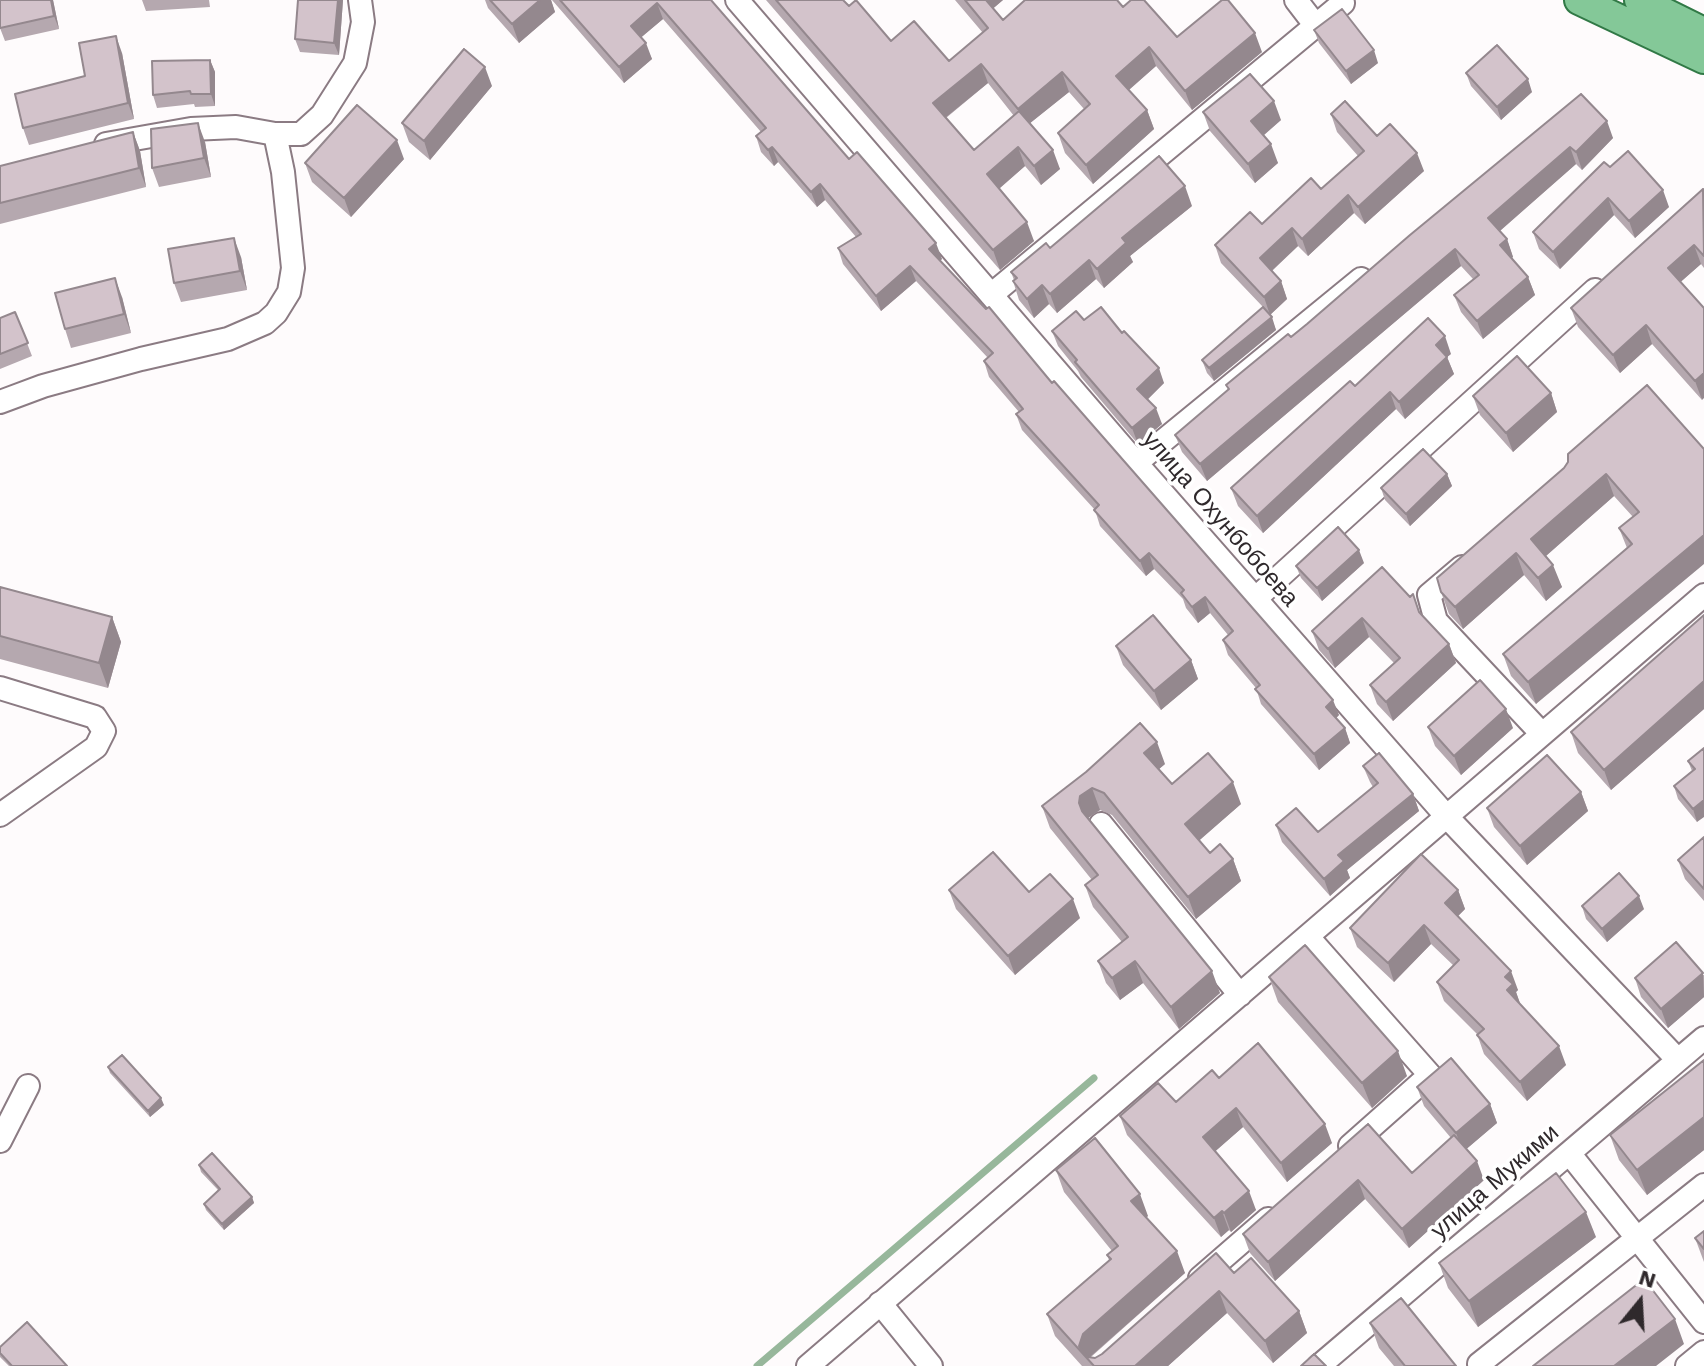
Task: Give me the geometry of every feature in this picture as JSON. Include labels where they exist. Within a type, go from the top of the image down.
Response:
[{"type":"main road","points":[[1579,0],[1704,59]]},
{"type":"main road","points":[[1639,0],[1704,32]]},
{"type":"street","points":[[88,148],[191,129],[236,127],[275,134],[301,134],[322,115],[355,63],[363,22],[360,0]]},
{"type":"street","name":"улица Охунбобоева","points":[[737,0],[1136,463],[1448,818],[1677,1059]]},
{"type":"street","points":[[1296,0],[1316,26]]},
{"type":"street","points":[[991,295],[1343,3]]},
{"type":"street","points":[[0,402],[127,362],[228,339],[265,323],[276,313],[289,292],[293,268],[283,172],[275,134]]},
{"type":"street","points":[[1136,463],[1378,265]]},
{"type":"street","points":[[1255,599],[1609,277]]},
{"type":"street","points":[[1474,557],[1429,595],[1436,621],[1542,734]]},
{"type":"street","points":[[808,1366],[1704,595]]},
{"type":"street","points":[[0,688],[95,717],[104,731],[96,747],[0,815]]},
{"type":"street","points":[[1101,824],[1240,995]]},
{"type":"street","points":[[1308,937],[1430,1075],[1336,1158]]},
{"type":"street","name":"улица Мукими","points":[[1326,1364],[1704,1038]]},
{"type":"street","points":[[0,1141],[28,1086]]},
{"type":"street","points":[[1569,1153],[1704,1322]]},
{"type":"street","points":[[1481,1366],[1479,1364],[1704,1185]]},
{"type":"street","points":[[1183,1293],[1289,1200]]},
{"type":"street","points":[[880,1303],[931,1366]]},
{"type":"street","points":[[1687,1366],[1704,1352]]},
{"type":"building","points":[[0,0],[51,0],[54,16],[0,28]]},
{"type":"building","points":[[298,0],[338,0],[334,43],[295,39]]},
{"type":"building","points":[[490,0],[540,0],[512,24]]},
{"type":"building","points":[[560,0],[711,0],[849,159],[857,152],[936,243],[929,249],[986,309],[989,307],[1052,383],[1054,381],[1333,700],[1326,707],[1345,728],[1314,754],[1255,689],[1260,685],[1223,640],[1233,631],[1205,597],[1192,607],[1181,593],[1184,590],[1149,553],[1140,561],[1094,510],[1099,505],[1016,414],[1023,409],[984,361],[993,353],[910,266],[876,296],[838,248],[861,234],[820,184],[811,192],[772,147],[768,150],[756,136],[766,128],[657,3],[631,26],[646,43],[619,67]]},
{"type":"building","points":[[776,0],[843,0],[849,6],[856,0],[891,41],[914,21],[949,61],[988,28],[965,0],[986,0],[1003,20],[1025,0],[1117,0],[1123,7],[1131,0],[1144,0],[1177,37],[1222,0],[1228,0],[1255,33],[1185,91],[1149,47],[1116,76],[1147,110],[1086,165],[1058,133],[1090,104],[1062,72],[1018,109],[981,64],[933,103],[974,150],[1019,111],[1053,150],[1034,166],[1018,147],[987,174],[1027,222],[993,250]]},
{"type":"building","points":[[1342,9],[1374,50],[1346,71],[1314,30]]},
{"type":"building","points":[[116,36],[128,103],[23,128],[15,94],[85,76],[79,43]]},
{"type":"building","points":[[1497,45],[1528,79],[1497,107],[1466,73]]},
{"type":"building","points":[[464,49],[485,67],[424,141],[402,123]]},
{"type":"building","points":[[210,60],[211,94],[191,94],[190,91],[153,95],[152,61]]},
{"type":"building","points":[[1250,74],[1274,101],[1251,121],[1271,144],[1248,164],[1203,112]]},
{"type":"building","points":[[1581,94],[1607,121],[1576,152],[1570,147],[1488,218],[1507,239],[1500,245],[1528,277],[1477,321],[1454,295],[1479,275],[1455,249],[1200,464],[1175,435],[1229,389],[1226,385],[1288,334],[1291,337],[1307,324]]},
{"type":"building","points":[[1345,101],[1377,136],[1390,124],[1417,153],[1358,207],[1348,195],[1302,239],[1292,228],[1260,258],[1281,281],[1264,297],[1215,245],[1250,212],[1262,224],[1311,178],[1321,189],[1364,151],[1331,114]]},
{"type":"building","points":[[357,105],[397,140],[344,198],[305,163]]},
{"type":"building","points":[[198,123],[204,158],[152,168],[151,129]]},
{"type":"building","points":[[133,132],[139,168],[0,203],[0,166]]},
{"type":"building","points":[[1628,151],[1663,190],[1629,221],[1608,198],[1553,252],[1533,232],[1604,162],[1610,167]]},
{"type":"building","points":[[1159,156],[1185,186],[1122,238],[1126,243],[1097,269],[1089,260],[1050,294],[1042,285],[1027,299],[1013,281],[1017,278],[1011,272],[1046,243],[1050,248]]},
{"type":"building","points":[[1703,189],[1704,256],[1694,245],[1668,268],[1704,308],[1704,373],[1695,381],[1646,325],[1613,355],[1571,308]]},
{"type":"building","points":[[234,238],[240,271],[174,283],[168,249]]},
{"type":"building","points":[[115,278],[124,314],[65,329],[55,293]]},
{"type":"building","points":[[1101,307],[1122,333],[1124,331],[1159,368],[1137,389],[1156,408],[1132,428],[1052,331],[1076,311],[1084,320]]},
{"type":"building","points":[[1263,307],[1272,317],[1209,368],[1202,360]]},
{"type":"building","points":[[15,312],[28,343],[0,354],[0,318]]},
{"type":"building","points":[[1428,318],[1445,336],[1436,345],[1447,357],[1399,402],[1390,392],[1257,516],[1231,488],[1350,381],[1355,386]]},
{"type":"building","points":[[1517,356],[1551,393],[1506,433],[1473,396]]},
{"type":"building","points":[[1647,385],[1704,449],[1704,535],[1528,682],[1503,654],[1632,544],[1619,528],[1639,512],[1606,474],[1531,539],[1553,565],[1538,578],[1516,553],[1455,607],[1441,592],[1437,578],[1564,468],[1568,454]]},
{"type":"building","points":[[1423,449],[1447,474],[1406,514],[1381,488]]},
{"type":"building","points":[[1338,527],[1359,550],[1317,588],[1296,566]]},
{"type":"building","points":[[1382,567],[1410,597],[1413,594],[1419,612],[1449,644],[1386,702],[1370,685],[1400,658],[1362,618],[1328,649],[1312,631]]},
{"type":"building","points":[[0,587],[112,617],[99,663],[0,636]]},
{"type":"building","points":[[1153,615],[1191,660],[1154,691],[1116,646]]},
{"type":"building","points":[[1704,615],[1704,681],[1604,770],[1571,732]]},
{"type":"building","points":[[1480,680],[1506,709],[1454,756],[1428,727]]},
{"type":"building","points":[[1140,723],[1157,742],[1144,753],[1172,784],[1208,753],[1233,782],[1185,824],[1210,853],[1220,844],[1233,859],[1188,897],[1104,793],[1092,788],[1080,796],[1082,811],[1212,971],[1171,1007],[1135,961],[1112,978],[1098,961],[1128,937],[1085,885],[1098,875],[1042,806],[1086,772]]},
{"type":"building","points":[[1704,748],[1704,800],[1693,809],[1674,786],[1695,769],[1688,761]]},
{"type":"building","points":[[1379,753],[1413,794],[1338,855],[1344,861],[1324,879],[1276,825],[1296,808],[1318,832],[1378,783],[1363,766]]},
{"type":"building","points":[[1547,755],[1581,792],[1520,846],[1487,808]]},
{"type":"building","points":[[1704,837],[1704,889],[1678,860]]},
{"type":"building","points":[[993,852],[1029,892],[1050,874],[1073,899],[1008,956],[949,890]]},
{"type":"building","points":[[1421,854],[1458,890],[1445,903],[1511,971],[1505,977],[1513,984],[1507,990],[1559,1046],[1520,1082],[1477,1035],[1484,1029],[1437,982],[1459,960],[1424,925],[1388,963],[1350,928]]},
{"type":"building","points":[[1619,873],[1639,896],[1602,929],[1582,906]]},
{"type":"building","points":[[1676,942],[1703,973],[1661,1009],[1635,978]]},
{"type":"building","points":[[1305,945],[1398,1051],[1362,1083],[1269,977]]},
{"type":"building","points":[[1258,1043],[1325,1124],[1281,1163],[1236,1108],[1203,1137],[1249,1191],[1214,1218],[1120,1116],[1158,1083],[1176,1102],[1212,1070],[1219,1078]]},
{"type":"building","points":[[122,1055],[161,1098],[148,1111],[108,1067]]},
{"type":"building","points":[[1451,1058],[1490,1104],[1456,1133],[1417,1087]]},
{"type":"building","points":[[1704,1060],[1704,1117],[1637,1170],[1610,1135]]},
{"type":"building","points":[[1368,1124],[1412,1173],[1454,1135],[1477,1161],[1402,1229],[1358,1180],[1268,1262],[1243,1234]]},
{"type":"building","points":[[1095,1138],[1140,1194],[1131,1201],[1177,1251],[1083,1334],[1079,1346],[1088,1357],[1095,1358],[1102,1354],[1216,1253],[1234,1273],[1251,1258],[1299,1311],[1265,1341],[1219,1291],[1135,1366],[1094,1366],[1047,1314],[1111,1259],[1107,1255],[1118,1246],[1056,1170]]},
{"type":"building","points":[[212,1153],[252,1197],[222,1224],[204,1204],[220,1189],[199,1165]]},
{"type":"building","points":[[1556,1173],[1586,1212],[1469,1301],[1439,1263]]},
{"type":"building","points":[[1704,1231],[1704,1249],[1695,1238]]},
{"type":"building","points":[[1644,1279],[1675,1319],[1614,1366],[1533,1366]]},
{"type":"building","points":[[1401,1298],[1456,1366],[1405,1366],[1370,1323]]},
{"type":"building","points":[[27,1322],[67,1366],[12,1366],[0,1353],[0,1347]]},
{"type":"building","points":[[1314,1354],[1326,1366],[1301,1366]]},
{"type":"waterway","points":[[757,1366],[1094,1078]]}]
